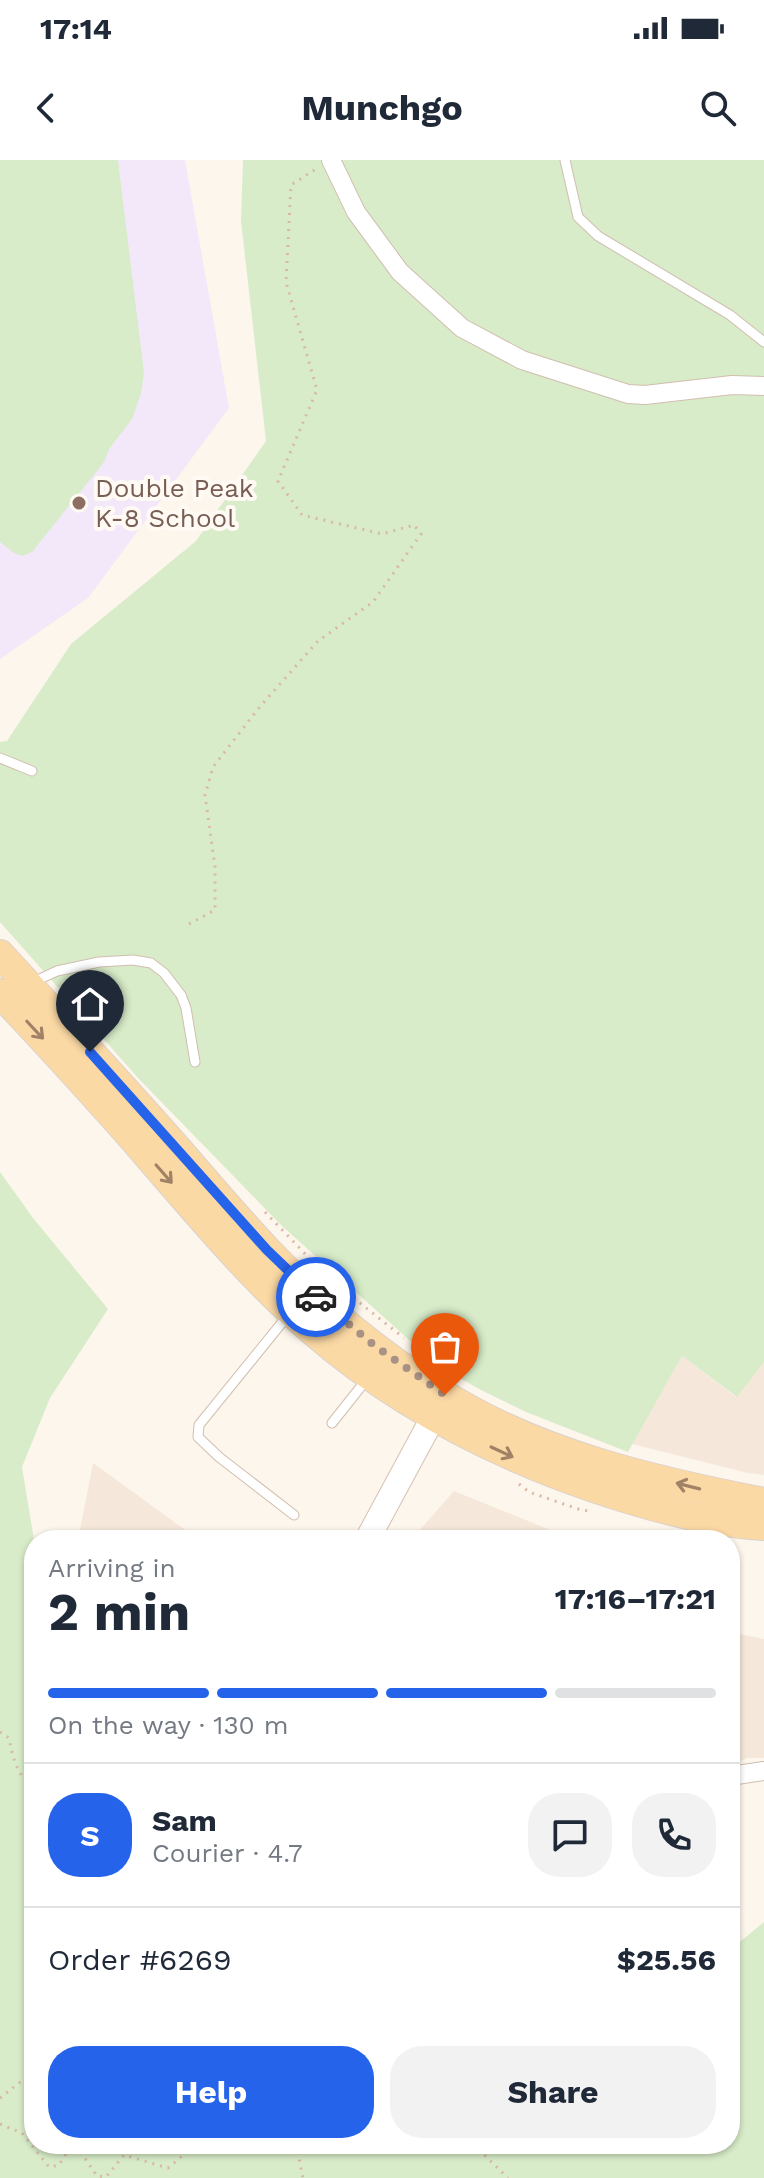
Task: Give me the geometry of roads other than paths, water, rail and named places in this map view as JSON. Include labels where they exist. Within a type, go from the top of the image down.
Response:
[{"type":"main road","points":[[0,954],[267,1250],[439,1406],[523,1462],[610,1495],[680,1513],[764,1526]]},
{"type":"main road","points":[[0,993],[95,1095],[254,1278],[312,1331],[369,1375],[439,1406],[508,1427],[593,1462],[696,1489],[764,1502]]},
{"type":"main road","points":[[291,1312],[299,1309],[316,1315],[352,1345],[363,1348],[375,1346]]},
{"type":"street","points":[[324,164],[400,272],[462,328],[522,360],[628,394],[645,395],[732,385],[764,386]]},
{"type":"street","points":[[372,1530],[439,1406]]},
{"type":"street","points":[[740,1775],[764,1771]]},
{"type":"lane","points":[[565,160],[578,217],[598,236],[730,315],[764,342]]},
{"type":"lane","points":[[0,758],[32,771]]},
{"type":"lane","points":[[28,985],[57,971],[99,962],[133,960],[151,963],[164,973],[181,995],[195,1062]]},
{"type":"lane","points":[[180,1046],[192,1046]]},
{"type":"lane","points":[[291,1312],[199,1425],[198,1437],[294,1515]]},
{"type":"lane","points":[[332,1423],[369,1375]]},
{"type":"place","name":"Double Peak K-8 School","points":[[79,503]]}]
